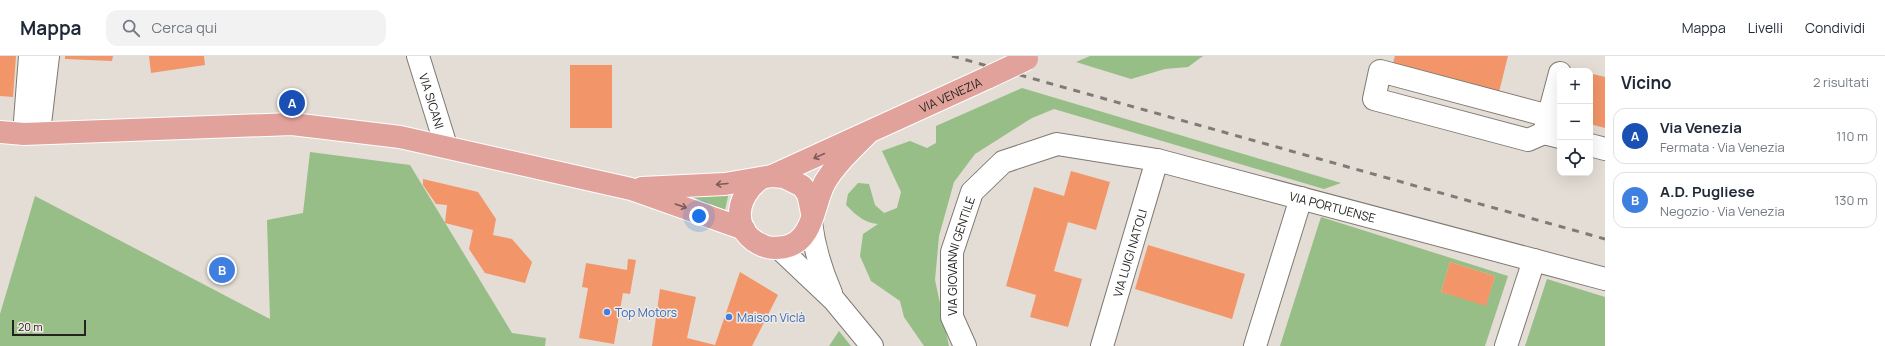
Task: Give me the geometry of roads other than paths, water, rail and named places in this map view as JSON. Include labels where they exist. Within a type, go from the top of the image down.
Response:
[{"type":"main road","name":"VIA VENEZIA","points":[[766,178],[867,134],[1030,57]]},
{"type":"main road","points":[[0,132],[32,133],[292,124],[400,137],[446,146],[631,189],[744,229]]},
{"type":"main road","points":[[766,178],[750,186],[743,197],[740,208],[741,221],[744,229],[757,244],[768,248],[790,246],[800,240],[807,231],[825,183],[840,161],[867,134]]},
{"type":"main road","points":[[631,189],[725,184],[784,177],[802,186],[808,194],[812,217]]},
{"type":"street","points":[[30,56],[32,133]]},
{"type":"street","points":[[32,133],[48,56]]},
{"type":"street","name":"VIA SICANI","points":[[418,56],[446,146]]},
{"type":"street","points":[[1561,68],[1564,56]]},
{"type":"street","points":[[1380,71],[1551,129],[1528,140],[1374,99],[1380,71]]},
{"type":"street","points":[[1551,129],[1557,91]]},
{"type":"street","name":"VIA PORTUENSE","points":[[1057,144],[1157,160],[1605,279]]},
{"type":"street","name":"VIA GIOVANNI GENTILE","points":[[966,346],[952,317],[952,252],[972,192],[1003,162],[1057,144]]},
{"type":"street","points":[[1593,146],[1605,149]]},
{"type":"street","name":"VIA LUIGI NATOLI","points":[[1102,346],[1157,160]]},
{"type":"street","points":[[1255,346],[1301,198]]},
{"type":"street","points":[[812,217],[814,245],[820,268],[834,300]]},
{"type":"street","points":[[779,248],[834,300],[872,346]]},
{"type":"street","points":[[1506,346],[1534,260]]},
{"type":"railway","points":[[952,56],[1605,239]]},
{"type":"place","name":"Via Venezia","points":[[292,103]]},
{"type":"place","name":"A.D. Pugliese","points":[[222,270]]},
{"type":"place","name":"Top Motors","points":[[607,312]]},
{"type":"place","name":"Maison Viclà","points":[[729,317]]}]
